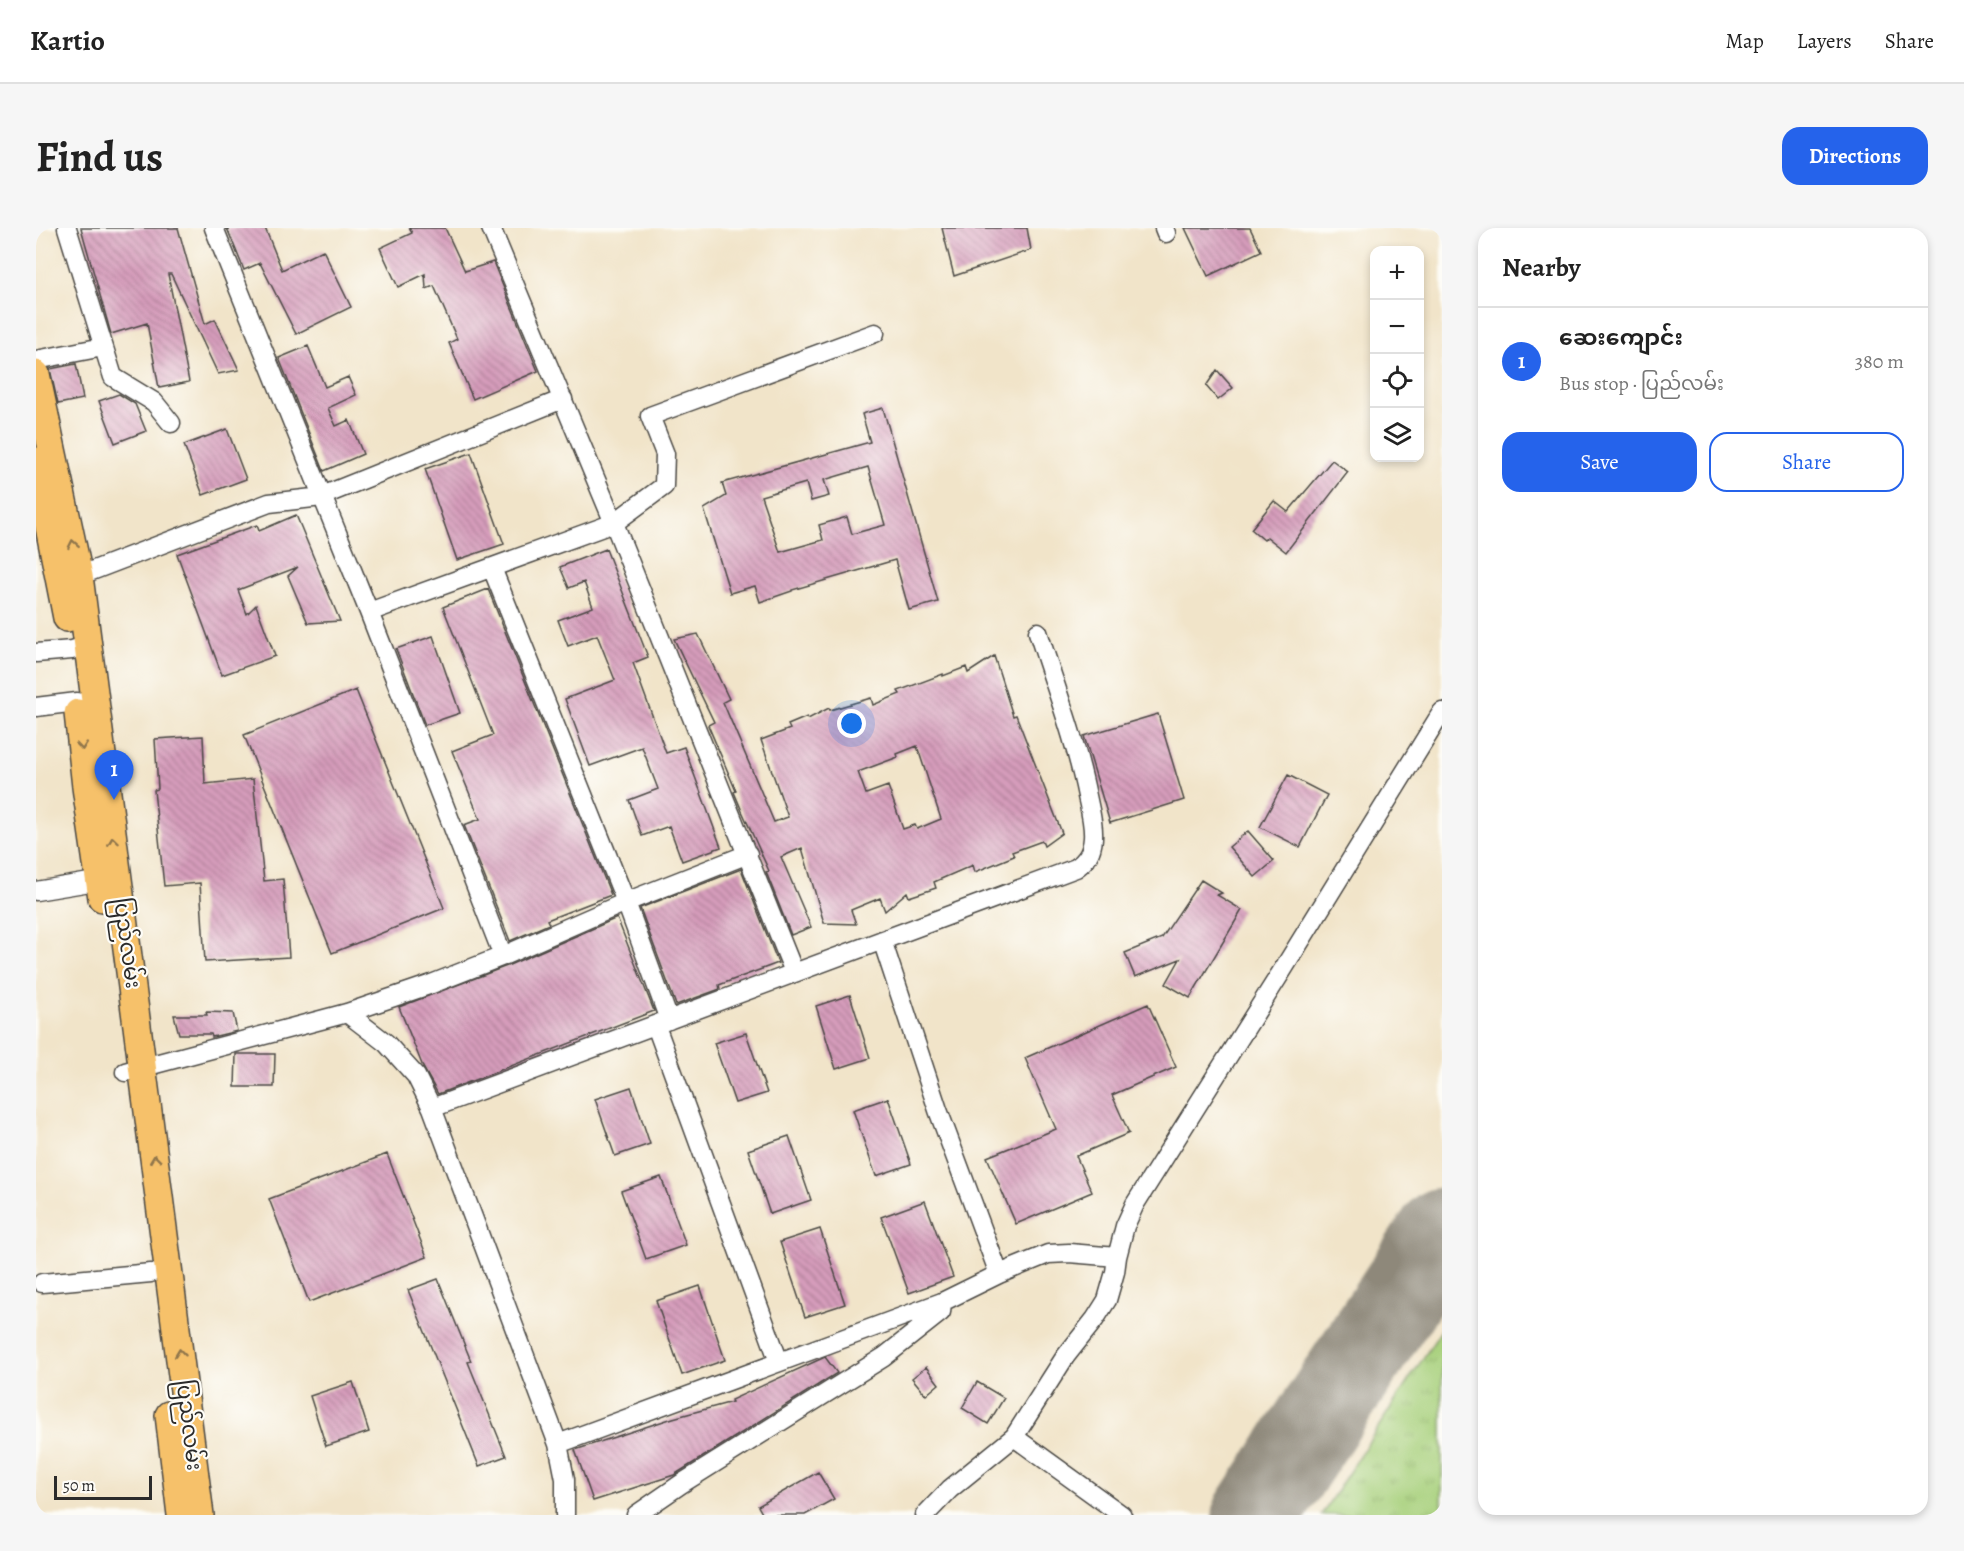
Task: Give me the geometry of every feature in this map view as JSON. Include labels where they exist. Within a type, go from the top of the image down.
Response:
[{"type":"highway","name":"ပြည်လမ်း","points":[[36,374],[42,467],[70,579],[134,1070],[200,1515]]},
{"type":"highway","name":"ပြည်လမ်း","points":[[80,647],[77,702],[86,787],[109,879]]},
{"type":"highway","name":"ပြည်လမ်း","points":[[134,1070],[151,1273],[181,1515]]},
{"type":"street","points":[[67,228],[113,377],[154,402],[171,423]]},
{"type":"street","points":[[214,228],[369,612],[503,956]]},
{"type":"street","points":[[491,228],[614,523],[794,972]]},
{"type":"street","points":[[369,612],[614,523],[664,486],[665,454],[650,416],[875,333]]},
{"type":"street","points":[[36,374],[103,347]]},
{"type":"street","points":[[70,579],[269,503],[322,496],[563,399]]},
{"type":"street","points":[[492,568],[626,902],[663,1023],[778,1362]]},
{"type":"street","points":[[432,1108],[1076,868],[1086,862],[1093,840],[1093,827],[1082,771],[1038,632]]},
{"type":"street","points":[[36,653],[80,647]]},
{"type":"street","points":[[36,707],[77,702]]},
{"type":"street","points":[[925,1515],[950,1489],[1014,1437],[1065,1357],[1095,1319],[1107,1300],[1125,1226],[1135,1204],[1442,712]]},
{"type":"street","points":[[134,1070],[347,1013],[429,985],[503,956],[626,902],[748,854]]},
{"type":"street","points":[[36,891],[109,879]]},
{"type":"street","points":[[882,940],[939,1110],[999,1274]]},
{"type":"street","points":[[347,1013],[386,1043],[416,1076],[432,1108],[558,1444],[565,1479],[566,1515]]},
{"type":"street","points":[[558,1444],[942,1302],[999,1274],[1048,1254],[1070,1253],[1117,1257]]},
{"type":"street","points":[[42,1284],[151,1273]]},
{"type":"street","points":[[636,1515],[884,1357],[941,1312],[942,1302]]},
{"type":"street","points":[[1014,1437],[1122,1515]]},
{"type":"green space","points":[[1442,1329],[1442,1515],[1321,1515]]},
{"type":"building","points":[[81,228],[178,228],[205,324],[215,319],[239,370],[218,374],[171,274],[168,274],[189,382],[159,388],[147,323],[111,334]]},
{"type":"building","points":[[227,228],[265,228],[282,270],[323,250],[351,307],[296,334],[260,263],[244,270]]},
{"type":"building","points":[[409,228],[445,228],[465,271],[493,262],[538,371],[473,399],[449,343],[457,339],[434,286],[426,289],[425,274],[398,287],[380,248],[412,233]]},
{"type":"building","points":[[942,228],[1027,228],[1031,250],[954,276]]},
{"type":"building","points":[[1185,228],[1250,228],[1261,251],[1208,276]]},
{"type":"building","points":[[308,346],[325,387],[348,377],[356,395],[328,408],[336,426],[349,420],[363,454],[324,471],[279,358]]},
{"type":"building","points":[[76,364],[83,399],[58,404],[50,369]]},
{"type":"building","points":[[1217,370],[1233,388],[1218,400],[1206,386]]},
{"type":"building","points":[[119,394],[135,404],[146,431],[115,443],[99,401]]},
{"type":"building","points":[[883,408],[938,602],[909,610],[895,560],[792,590],[760,602],[755,586],[730,593],[704,509],[726,496],[722,483],[870,442],[862,414]],"holes":[[[868,467],[885,525],[852,534],[847,517],[819,525],[823,540],[780,552],[761,496],[806,483],[811,501],[829,496],[824,480]]]},
{"type":"building","points":[[227,429],[246,479],[203,495],[184,445]]},
{"type":"building","points":[[471,453],[504,544],[457,560],[425,469]]},
{"type":"building","points":[[1332,460],[1348,472],[1286,552],[1267,537],[1264,540],[1251,529],[1274,501],[1288,512]]},
{"type":"building","points":[[296,515],[340,621],[308,623],[288,576],[298,567],[238,590],[247,614],[256,605],[275,656],[222,675],[177,554],[257,525],[259,531]]},
{"type":"building","points":[[606,549],[648,657],[633,663],[666,753],[684,747],[721,847],[682,861],[669,826],[642,836],[629,800],[658,789],[642,747],[590,766],[565,699],[615,680],[597,635],[568,646],[558,620],[593,607],[584,582],[569,588],[560,567]]},
{"type":"building","points":[[488,589],[611,895],[547,920],[549,924],[510,941],[464,825],[480,819],[452,751],[493,735],[443,607]]},
{"type":"building","points":[[698,634],[729,699],[723,702],[774,822],[788,817],[761,740],[790,729],[788,725],[807,717],[808,719],[829,708],[830,710],[871,698],[873,705],[900,694],[898,691],[943,674],[943,676],[966,667],[968,673],[994,656],[1013,716],[1016,715],[1062,833],[1044,846],[1042,841],[1012,852],[1014,856],[975,872],[973,865],[934,882],[936,888],[909,897],[907,892],[885,911],[880,898],[851,910],[856,924],[824,923],[802,848],[781,857],[811,927],[791,935],[766,872],[769,871],[734,792],[736,791],[708,725],[714,722],[674,639]],"holes":[[[917,746],[941,819],[917,829],[915,825],[903,829],[888,786],[866,794],[858,772],[898,757],[897,754]]]},
{"type":"building","points":[[433,636],[460,713],[425,725],[396,649]]},
{"type":"building","points":[[356,690],[444,908],[332,953],[244,735]]},
{"type":"building","points":[[1158,714],[1184,800],[1110,823],[1084,736]]},
{"type":"building","points":[[203,736],[205,784],[253,779],[264,881],[283,879],[289,957],[205,962],[200,883],[164,886],[154,790],[158,789],[155,739]]},
{"type":"building","points":[[1288,775],[1327,795],[1300,847],[1260,827]]},
{"type":"building","points":[[1248,831],[1274,861],[1255,877],[1229,847]]},
{"type":"building","points":[[741,869],[778,963],[719,985],[720,989],[676,1005],[640,908]]},
{"type":"building","points":[[1201,880],[1222,893],[1217,895],[1242,910],[1190,998],[1166,984],[1180,959],[1135,977],[1125,953],[1162,938]]},
{"type":"building","points":[[617,918],[654,1011],[438,1094],[423,1067],[399,1007],[507,966]]},
{"type":"building","points":[[850,995],[870,1058],[836,1069],[816,1006]]},
{"type":"building","points":[[1148,1004],[1176,1067],[1112,1095],[1129,1133],[1076,1156],[1092,1192],[1016,1224],[987,1157],[1056,1129],[1025,1058]]},
{"type":"building","points":[[206,1012],[233,1013],[237,1031],[212,1037],[211,1034],[179,1034],[174,1015],[207,1015]]},
{"type":"building","points":[[746,1033],[767,1093],[735,1103],[714,1043]]},
{"type":"building","points":[[236,1054],[275,1054],[274,1087],[235,1087]]},
{"type":"building","points":[[631,1087],[650,1144],[615,1156],[595,1099]]},
{"type":"building","points":[[888,1098],[911,1164],[876,1176],[853,1110]]},
{"type":"building","points":[[789,1136],[811,1200],[770,1214],[748,1150]]},
{"type":"building","points":[[387,1154],[427,1257],[309,1302],[269,1199]]},
{"type":"building","points":[[661,1177],[686,1245],[646,1259],[621,1191]]},
{"type":"building","points":[[925,1201],[953,1277],[909,1293],[881,1217]]},
{"type":"building","points":[[820,1229],[845,1304],[805,1317],[780,1242]]},
{"type":"building","points":[[438,1279],[506,1456],[479,1466],[408,1290]]},
{"type":"building","points":[[700,1286],[725,1360],[682,1375],[656,1301]]},
{"type":"building","points":[[825,1357],[837,1373],[674,1475],[593,1501],[575,1450],[673,1418],[732,1402],[731,1400]]},
{"type":"building","points":[[926,1367],[939,1384],[926,1395],[912,1378]]},
{"type":"building","points":[[353,1382],[369,1432],[326,1446],[310,1396]]},
{"type":"building","points":[[977,1382],[1004,1398],[988,1424],[962,1408]]},
{"type":"building","points":[[818,1472],[834,1499],[805,1515],[763,1515],[758,1506]]},
{"type":"runway","points":[[1256,1515],[1442,1231]]},
{"type":"place","name":"ဆေးကျောင်း","points":[[114,800]]}]
